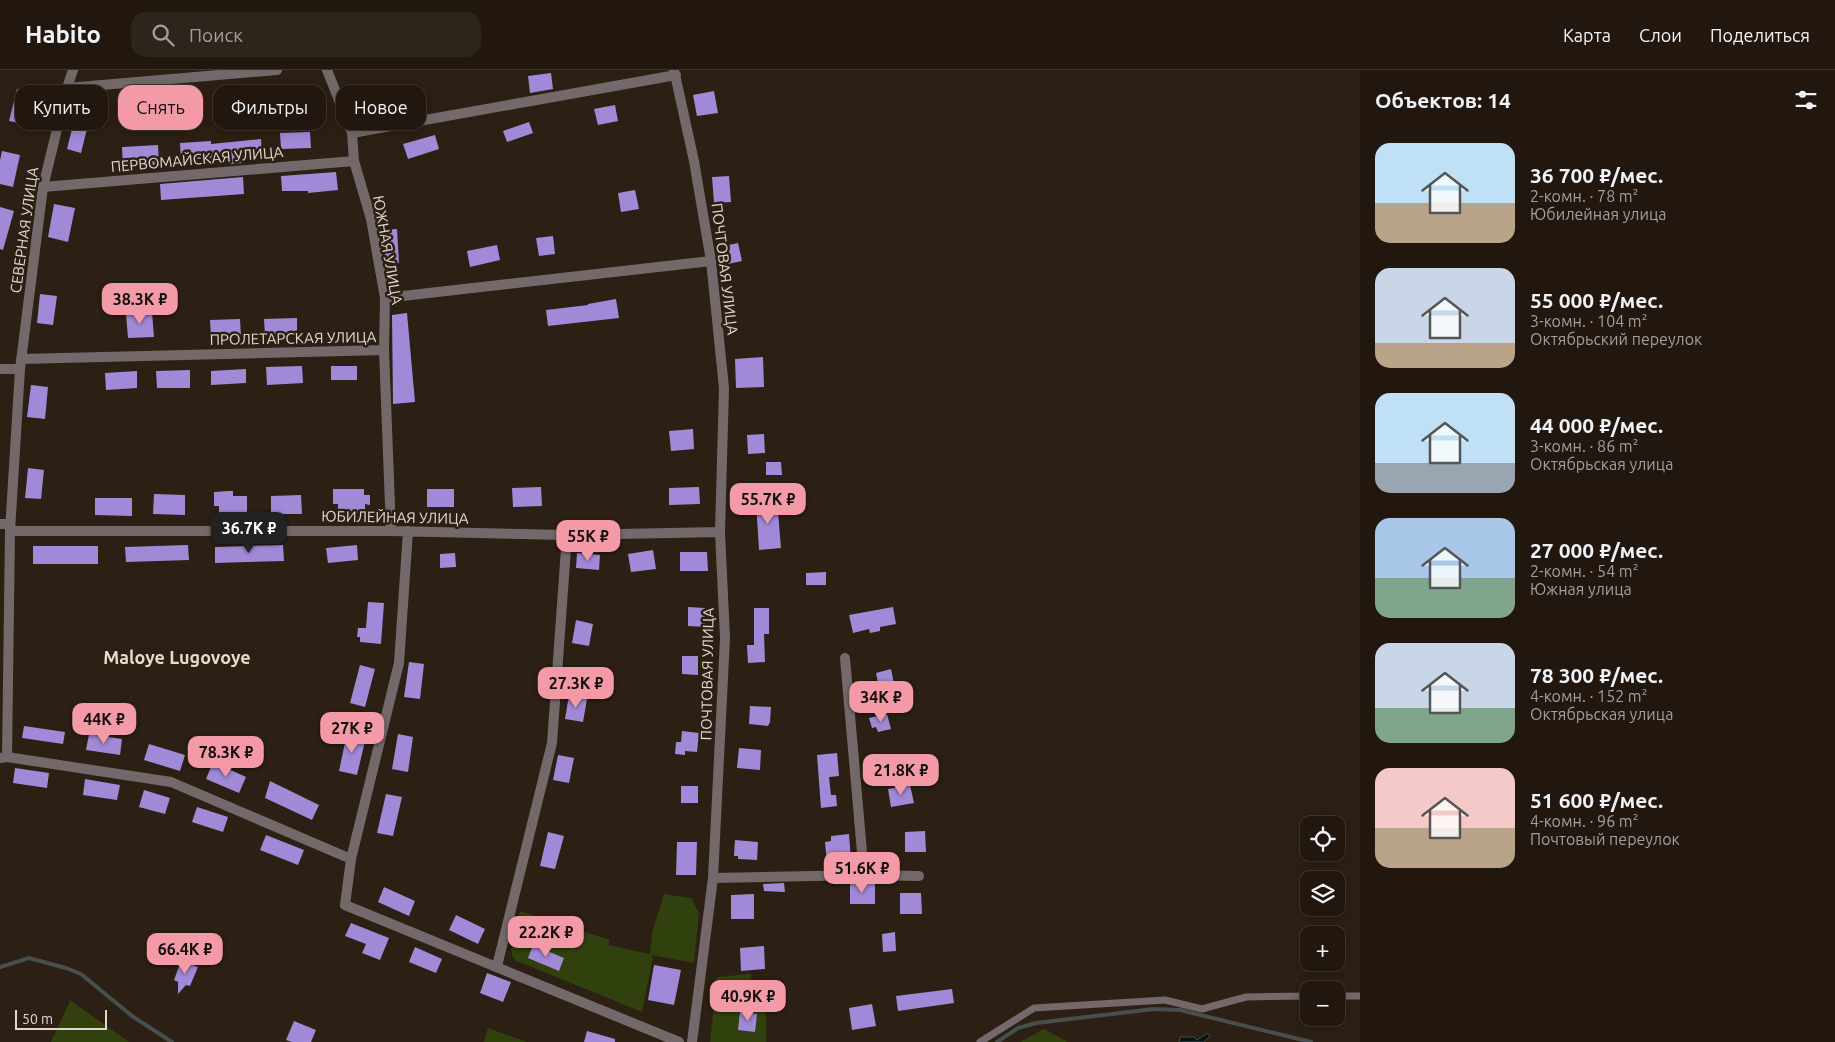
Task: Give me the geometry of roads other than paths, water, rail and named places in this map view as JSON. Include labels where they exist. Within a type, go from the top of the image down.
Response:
[{"type":"street","name":"СЕВЕРНАЯ УЛИЦА","points":[[67,85],[73,70]]},
{"type":"street","points":[[101,85],[277,70]]},
{"type":"street","name":"ЮЖНАЯ УЛИЦА","points":[[327,70],[352,133],[354,161],[371,219],[385,298],[384,350],[391,531]]},
{"type":"street","points":[[352,133],[675,72]]},
{"type":"street","name":"ПОЧТОВАЯ УЛИЦА","points":[[675,72],[694,161],[712,262],[724,388],[720,532],[725,638],[713,878],[692,1042]]},
{"type":"street","name":"СЕВЕРНАЯ УЛИЦА","points":[[4,757],[7,526],[21,364],[43,187],[56,130]]},
{"type":"street","name":"ПЕРВОМАЙСКАЯ УЛИЦА","points":[[43,187],[354,161]]},
{"type":"street","points":[[385,298],[712,262]]},
{"type":"street","name":"ПРОЛЕТАРСКАЯ УЛИЦА","points":[[0,369],[21,364],[384,350]]},
{"type":"street","name":"ЮБИЛЕЙНАЯ УЛИЦА","points":[[7,526],[567,535],[720,532]]},
{"type":"street","points":[[408,532],[399,663],[352,859],[344,905],[679,1042]]},
{"type":"street","points":[[497,966],[552,743],[567,535]]},
{"type":"street","points":[[845,658],[864,875]]},
{"type":"street","points":[[4,757],[171,782],[352,859]]},
{"type":"street","points":[[713,878],[864,875],[919,876]]},
{"type":"lane","points":[[980,1042],[1034,1008],[1165,1000],[1202,1010],[1246,997],[1300,996]]},
{"type":"lane","points":[[1345,996],[1360,996]]},
{"type":"waterway","points":[[0,967],[29,958],[81,974],[132,1016],[172,1042]]},
{"type":"waterway","points":[[997,1042],[1018,1028],[1036,1023],[1154,1009],[1180,1010],[1311,1042]]},
{"type":"district","name":"Maloye Lugovoye","points":[[177,657]]}]
